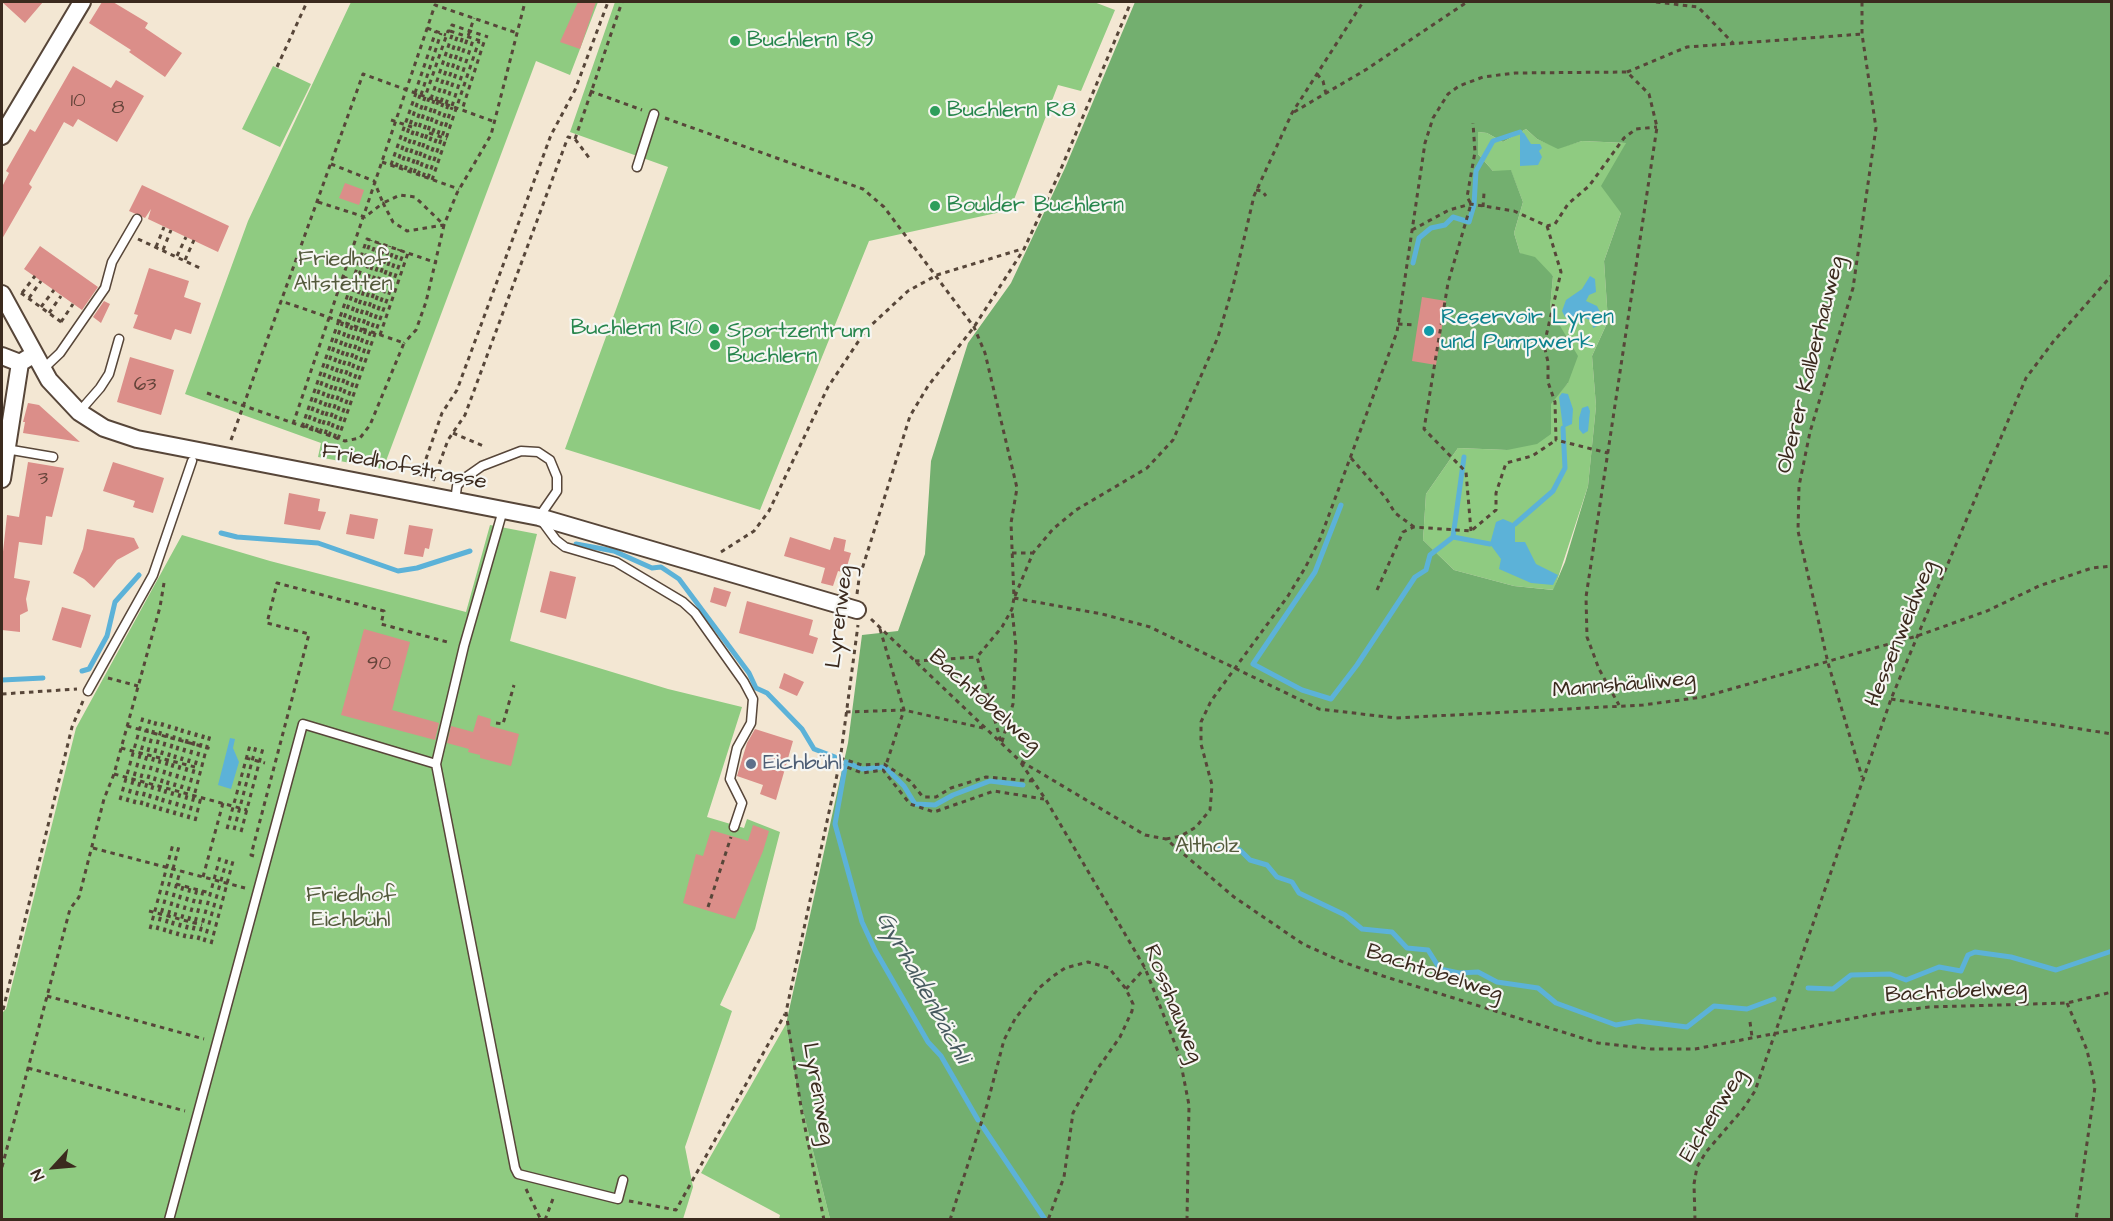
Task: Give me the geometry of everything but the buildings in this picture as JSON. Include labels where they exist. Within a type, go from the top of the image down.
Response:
[{"type":"street","points":[[2,136],[82,2]]},
{"type":"street","name":"Friedhofstrasse","points":[[2,294],[27,359],[42,370],[79,412],[104,428],[137,439],[539,517],[857,610]]},
{"type":"street","points":[[2,356],[27,359],[6,449],[2,479]]},
{"type":"lane","points":[[637,167],[654,114]]},
{"type":"lane","points":[[42,370],[60,353],[105,288],[112,262],[137,219]]},
{"type":"lane","points":[[79,412],[109,374],[119,339]]},
{"type":"lane","points":[[6,449],[53,457]]},
{"type":"lane","points":[[455,501],[457,486],[482,466],[521,451],[538,452],[554,467],[558,483],[553,498],[539,517],[565,547],[616,562],[684,602],[695,613],[744,682],[753,699],[752,723],[737,748],[730,779],[742,803],[734,827]]},
{"type":"lane","points":[[87,691],[153,575],[192,461]]},
{"type":"lane","points":[[503,510],[464,646],[436,764],[518,1174],[618,1199],[623,1180]]},
{"type":"lane","points":[[169,1220],[303,724],[436,764]]},
{"type":"path","points":[[277,67],[307,2]]},
{"type":"path","points":[[207,393],[345,441],[360,438],[370,425],[404,343],[416,330],[436,263],[444,225],[459,189],[491,135],[525,2]]},
{"type":"path","points":[[415,492],[442,413],[457,390],[551,135],[575,90],[608,2]]},
{"type":"path","points":[[575,139],[622,2]]},
{"type":"path","name":"Lyrenweg","points":[[824,1220],[802,1113],[786,1012],[839,764],[858,627],[859,579],[910,416],[928,386],[974,327],[1024,249],[1058,176],[1131,2]]},
{"type":"path","points":[[1014,598],[1033,554],[1053,529],[1076,510],[1147,468],[1173,440],[1218,337],[1257,190],[1292,113],[1363,2]]},
{"type":"path","points":[[1292,113],[1326,94],[1467,2]]},
{"type":"path","points":[[1656,2],[1698,7],[1733,43]]},
{"type":"path","name":"Oberer Kalberhauweg","points":[[1862,2],[1863,34],[1876,128],[1853,288],[1810,432],[1799,486],[1798,531],[1828,663],[1863,779]]},
{"type":"path","points":[[293,424],[365,217],[393,121],[435,5],[517,33]]},
{"type":"path","points":[[400,168],[410,126],[456,73],[474,18]]},
{"type":"path","points":[[416,174],[423,131],[434,100],[452,25],[488,37]]},
{"type":"path","points":[[427,28],[446,35]]},
{"type":"path","points":[[430,179],[460,109],[484,42],[448,30],[433,66]]},
{"type":"path","points":[[430,179],[442,137],[425,63],[436,31]]},
{"type":"path","points":[[416,174],[436,135],[433,66],[441,33]]},
{"type":"path","points":[[416,174],[423,131],[458,34]]},
{"type":"path","points":[[1166,839],[1181,836],[1197,826],[1210,810],[1212,785],[1202,744],[1201,722],[1211,701],[1236,669],[1305,568],[1320,539],[1398,324],[1428,130],[1440,105],[1459,86],[1483,77],[1515,73],[1627,72],[1687,47],[1863,34]]},
{"type":"path","points":[[434,100],[451,72],[463,35]]},
{"type":"path","points":[[391,165],[405,124],[462,75],[473,39]]},
{"type":"path","points":[[460,109],[479,40]]},
{"type":"path","points":[[416,60],[471,79]]},
{"type":"path","points":[[1619,705],[1599,669],[1587,637],[1586,597],[1657,127],[1649,94],[1627,72]]},
{"type":"path","points":[[230,442],[363,74],[495,122]]},
{"type":"path","points":[[1317,74],[1323,81],[1326,94]]},
{"type":"path","points":[[590,91],[863,189],[884,207],[974,327],[985,353],[1017,488],[1011,523],[1014,598],[1012,609],[1016,647],[1013,704],[1001,744]]},
{"type":"path","points":[[393,121],[447,139]]},
{"type":"path","points":[[1471,531],[1466,472],[1424,429],[1448,283],[1471,204],[1467,197],[1475,152],[1473,123]]},
{"type":"path","points":[[1412,230],[1449,210],[1471,204],[1514,211],[1547,226],[1555,224],[1568,204],[1589,186],[1624,138],[1636,129],[1657,127]]},
{"type":"path","points":[[400,168],[423,131]]},
{"type":"path","points":[[433,482],[453,433],[465,415],[568,136],[575,139],[590,159]]},
{"type":"path","points":[[382,162],[459,189]]},
{"type":"path","points":[[331,164],[374,182],[393,222],[407,231],[444,225]]},
{"type":"path","points":[[1257,190],[1262,191],[1266,196]]},
{"type":"path","points":[[1483,207],[1484,193]]},
{"type":"path","points":[[365,217],[383,203],[400,195],[415,197],[444,225]]},
{"type":"path","points":[[318,202],[365,217]]},
{"type":"path","points":[[1547,226],[1561,272],[1544,345],[1548,362],[1548,382],[1555,402],[1556,440]]},
{"type":"path","points":[[156,247],[164,227]]},
{"type":"path","points":[[163,250],[171,230]]},
{"type":"path","points":[[177,256],[186,237]]},
{"type":"path","points":[[304,428],[367,239],[436,263]]},
{"type":"path","points":[[142,240],[202,268]]},
{"type":"path","points":[[185,260],[194,240]]},
{"type":"path","points":[[323,373],[362,283],[376,242]]},
{"type":"path","points":[[316,432],[368,285],[376,242]]},
{"type":"path","points":[[368,285],[387,246]]},
{"type":"path","points":[[332,437],[351,382],[363,329],[387,291],[387,246]]},
{"type":"path","points":[[351,382],[378,334],[397,249]]},
{"type":"path","points":[[710,566],[712,557],[754,531],[770,511],[828,387],[866,330],[908,291],[937,275],[1024,249]]},
{"type":"path","points":[[299,251],[348,263]]},
{"type":"path","points":[[332,437],[387,291],[406,252]]},
{"type":"path","name":"Hessenweidweg","points":[[1776,1033],[1796,966],[1892,699],[2026,378],[2053,342],[2112,275]]},
{"type":"path","points":[[34,276],[23,293],[75,332]]},
{"type":"path","points":[[343,277],[387,291]]},
{"type":"path","points":[[316,432],[354,280]]},
{"type":"path","points":[[29,298],[41,281]]},
{"type":"path","points":[[41,307],[54,290]]},
{"type":"path","points":[[49,313],[61,296]]},
{"type":"path","points":[[281,302],[404,343]]},
{"type":"path","points":[[61,322],[74,304]]},
{"type":"path","points":[[1398,324],[1416,325]]},
{"type":"path","points":[[312,369],[351,382]]},
{"type":"path","points":[[453,433],[486,447]]},
{"type":"path","points":[[1350,457],[1386,498],[1395,513],[1414,526],[1471,531],[1496,510],[1496,493],[1506,463],[1532,456],[1556,440],[1608,453]]},
{"type":"path","points":[[1377,590],[1403,532],[1414,526]]},
{"type":"path","points":[[1012,553],[1033,554]]},
{"type":"path","name":"Mannshäuliweg","points":[[1014,598],[1102,614],[1150,627],[1319,709],[1396,718],[1703,698],[1917,636],[1988,611],[2039,586],[2092,568],[2112,566]]},
{"type":"path","points":[[2,1167],[69,909],[80,897],[104,799],[114,774],[138,686],[164,582],[153,575]]},
{"type":"path","points":[[267,859],[250,855],[309,634],[267,623],[278,583],[384,611],[381,624],[464,646]]},
{"type":"path","points":[[915,661],[977,657],[1002,627],[1012,609]]},
{"type":"path","name":"Bachtobelweg","points":[[857,610],[880,628],[1019,760],[1145,835],[1166,839],[1234,897],[1295,938],[1353,966],[1598,1043],[1651,1049],[1695,1048],[1875,1014],[1929,1007],[2067,1003],[2112,993]]},
{"type":"path","points":[[880,628],[904,710],[886,765]]},
{"type":"path","points":[[977,657],[1001,744]]},
{"type":"path","points":[[98,673],[110,679],[138,686]]},
{"type":"path","points":[[496,723],[503,724],[513,685]]},
{"type":"path","points":[[2,694],[81,689],[87,691],[72,727],[3,1010]]},
{"type":"path","points":[[1892,699],[2112,734]]},
{"type":"path","points":[[846,712],[904,710],[986,729]]},
{"type":"path","points":[[120,800],[143,717]]},
{"type":"path","points":[[127,802],[150,719]]},
{"type":"path","points":[[134,804],[156,721]]},
{"type":"path","points":[[141,805],[163,722]]},
{"type":"path","points":[[147,807],[170,724]]},
{"type":"path","points":[[127,726],[209,748]]},
{"type":"path","points":[[154,809],[177,726]]},
{"type":"path","points":[[160,811],[183,728]]},
{"type":"path","points":[[167,813],[190,729]]},
{"type":"path","points":[[174,815],[197,731]]},
{"type":"path","points":[[181,817],[204,733]]},
{"type":"path","points":[[188,819],[209,748],[210,735]]},
{"type":"path","points":[[227,829],[250,745]]},
{"type":"path","points":[[234,830],[256,746]]},
{"type":"path","points":[[121,747],[195,767]]},
{"type":"path","points":[[241,832],[263,748]]},
{"type":"path","points":[[246,758],[265,763]]},
{"type":"path","points":[[840,758],[862,765],[886,765],[910,782],[923,797],[936,797],[951,788],[986,777],[1033,781]]},
{"type":"path","name":"Rosshauweg","points":[[1019,760],[1046,800],[1145,968],[1179,1054],[1190,1105],[1187,1220]]},
{"type":"path","points":[[839,764],[862,773],[883,770],[910,804],[934,812],[994,790],[1046,800]]},
{"type":"path","points":[[114,774],[247,810]]},
{"type":"path","points":[[195,821],[201,797]]},
{"type":"path","points":[[203,877],[223,803]]},
{"type":"path","points":[[708,908],[734,827]]},
{"type":"path","points":[[150,929],[173,844]]},
{"type":"path","points":[[157,930],[179,846]]},
{"type":"path","points":[[93,848],[246,888]]},
{"type":"path","points":[[198,940],[220,857]]},
{"type":"path","points":[[204,942],[227,860]]},
{"type":"path","points":[[211,944],[234,861]]},
{"type":"path","points":[[164,932],[180,871]]},
{"type":"path","points":[[176,884],[210,893]]},
{"type":"path","points":[[170,934],[183,886]]},
{"type":"path","points":[[177,936],[190,888]]},
{"type":"path","points":[[184,938],[196,889]]},
{"type":"path","points":[[191,939],[203,891]]},
{"type":"path","points":[[149,911],[215,929]]},
{"type":"path","points":[[950,1220],[1005,1040],[1015,1019],[1038,989],[1065,968],[1088,962],[1109,968],[1126,989],[1133,1004],[1132,1011],[1120,1037],[1096,1071],[1073,1113],[1065,1177],[1048,1220]]},
{"type":"path","points":[[1126,989],[1145,968]]},
{"type":"path","points":[[46,996],[206,1040]]},
{"type":"path","points":[[2067,1003],[2087,1050],[2095,1087],[2076,1220]]},
{"type":"path","points":[[618,1199],[676,1210],[786,1012]]},
{"type":"path","points":[[1750,1022],[1752,1037]]},
{"type":"path","name":"Eichenweg","points":[[1695,1220],[1694,1184],[1697,1167],[1706,1152],[1743,1109],[1755,1091],[1776,1033]]},
{"type":"path","points":[[28,1068],[186,1111]]},
{"type":"path","points":[[518,1174],[543,1220]]},
{"type":"path","points":[[543,1220],[559,1184]]},
{"type":"green space","name":"Friedhof Altstetten","points":[[351,2],[598,2],[570,75],[536,61],[383,469],[318,457],[321,443],[185,394],[248,221]]},
{"type":"green space","name":"Sportzentrum Buchlern","points":[[615,2],[1094,2],[1115,10],[1081,91],[1058,85],[1010,210],[869,241],[760,510],[565,449],[668,167],[570,132]]},
{"type":"green space","name":"Altholz","points":[[1135,2],[2111,2],[2111,1219],[830,1219],[796,1083],[786,1024],[848,743],[862,635],[898,631],[925,554],[931,461],[968,343],[1011,283],[1065,168]],"holes":[[[1526,129],[1537,139],[1558,149],[1582,141],[1626,143],[1601,186],[1621,213],[1604,261],[1608,321],[1592,356],[1596,406],[1588,486],[1565,562],[1553,590],[1514,586],[1454,570],[1423,540],[1426,494],[1458,448],[1507,450],[1537,444],[1551,434],[1551,404],[1568,383],[1578,356],[1550,309],[1553,276],[1535,257],[1520,253],[1514,233],[1523,202],[1511,170],[1493,171],[1478,154],[1478,132],[1487,133],[1503,142]]]},
{"type":"green space","points":[[273,66],[311,84],[280,147],[242,129]]},
{"type":"green space","points":[[1526,129],[1537,139],[1558,148],[1582,141],[1626,143],[1621,213],[1604,261],[1608,321],[1592,356],[1596,406],[1588,486],[1554,590],[1514,586],[1454,570],[1423,540],[1426,494],[1458,448],[1507,450],[1568,383],[1558,324],[1550,309],[1553,276],[1520,253],[1514,233],[1523,202],[1511,171],[1493,171],[1478,154],[1478,132],[1487,133],[1503,142]]},
{"type":"green space","name":"Friedhof Eichbühl","points":[[490,525],[537,534],[510,641],[668,689],[742,707],[707,817],[744,828],[747,819],[780,832],[755,929],[720,1005],[732,1011],[685,1147],[693,1187],[683,1219],[2,1219],[2,1013],[6,1009],[76,728],[182,535],[270,561],[466,612]]},
{"type":"green space","points":[[786,1024],[796,1083],[830,1219],[779,1219],[780,1215],[701,1173]]},
{"type":"water","points":[[1520,132],[1524,133],[1531,144],[1540,144],[1542,148],[1539,151],[1542,157],[1538,165],[1520,166]]},
{"type":"water","points":[[1590,276],[1595,279],[1596,292],[1589,295],[1586,301],[1597,306],[1601,314],[1597,326],[1593,328],[1592,321],[1581,316],[1565,317],[1562,311],[1566,300],[1582,289]]},
{"type":"water","points":[[1562,393],[1568,394],[1573,409],[1572,424],[1563,428],[1559,397]]},
{"type":"water","points":[[1588,406],[1590,411],[1588,431],[1583,434],[1579,429],[1579,418],[1582,408]]},
{"type":"water","points":[[1503,519],[1515,524],[1515,542],[1525,542],[1536,564],[1558,575],[1553,585],[1531,583],[1499,569],[1501,559],[1490,544],[1496,522]]},
{"type":"water","points":[[230,738],[235,739],[233,748],[239,762],[231,789],[218,785]]},
{"type":"waterway","points":[[1413,263],[1419,238],[1431,228],[1445,225],[1453,217],[1469,222],[1474,205],[1476,171],[1493,141],[1520,132]]},
{"type":"waterway","points":[[1515,524],[1553,491],[1565,468],[1563,428]]},
{"type":"waterway","points":[[1453,537],[1464,457]]},
{"type":"waterway","points":[[1341,505],[1315,572],[1253,664],[1302,690],[1331,699],[1357,665],[1415,577],[1426,570],[1430,555],[1453,537],[1490,544]]},
{"type":"waterway","name":"Gyrhaldenbächli","points":[[221,533],[237,537],[318,543],[398,571],[417,568],[470,551]]},
{"type":"waterway","name":"Gyrhaldenbächli","points":[[576,544],[614,551],[652,568],[661,567],[679,579],[749,673],[756,688],[767,693],[802,729],[814,749],[835,757]]},
{"type":"waterway","name":"Gyrhaldenbächli","points":[[82,671],[89,669],[107,636],[115,602],[139,575]]},
{"type":"waterway","name":"Gyrhaldenbächli","points":[[2,680],[43,678]]},
{"type":"waterway","name":"Gyrhaldenbächli","points":[[846,762],[835,824],[862,922],[875,950],[928,1042],[941,1056],[978,1120]]},
{"type":"waterway","name":"Gyrhaldenbächli","points":[[846,762],[862,769],[885,767],[904,786],[915,804],[935,805],[953,795],[990,781],[1023,785]]},
{"type":"waterway","name":"Gyrhaldenbächli","points":[[1205,845],[1240,850],[1250,860],[1267,865],[1277,877],[1292,882],[1299,893],[1345,915],[1362,929],[1392,932],[1407,948],[1428,950],[1440,969],[1459,973],[1478,972],[1497,982],[1538,988],[1556,1003],[1616,1025],[1638,1021],[1687,1027],[1714,1006],[1747,1009],[1774,999]]},
{"type":"waterway","name":"Gyrhaldenbächli","points":[[1808,988],[1833,989],[1851,975],[1890,974],[1906,980],[1939,967],[1961,971],[1968,955],[1975,952],[2011,957],[2056,970],[2112,951]]},
{"type":"waterway","name":"Gyrhaldenbächli","points":[[983,1127],[1044,1218]]},
{"type":"place","name":"Buchlern R9","points":[[735,41]]},
{"type":"place","name":"Buchlern R8","points":[[935,111]]},
{"type":"place","name":"Boulder Buchlern","points":[[935,206]]},
{"type":"place","name":"Buchlern R10","points":[[714,329]]},
{"type":"place","name":"Reservoir Lyren und Pumpwerk","points":[[1429,331]]},
{"type":"place","name":"Sportzentrum Buchlern","points":[[715,345]]},
{"type":"place","name":"Eichbühl","points":[[751,764]]}]
